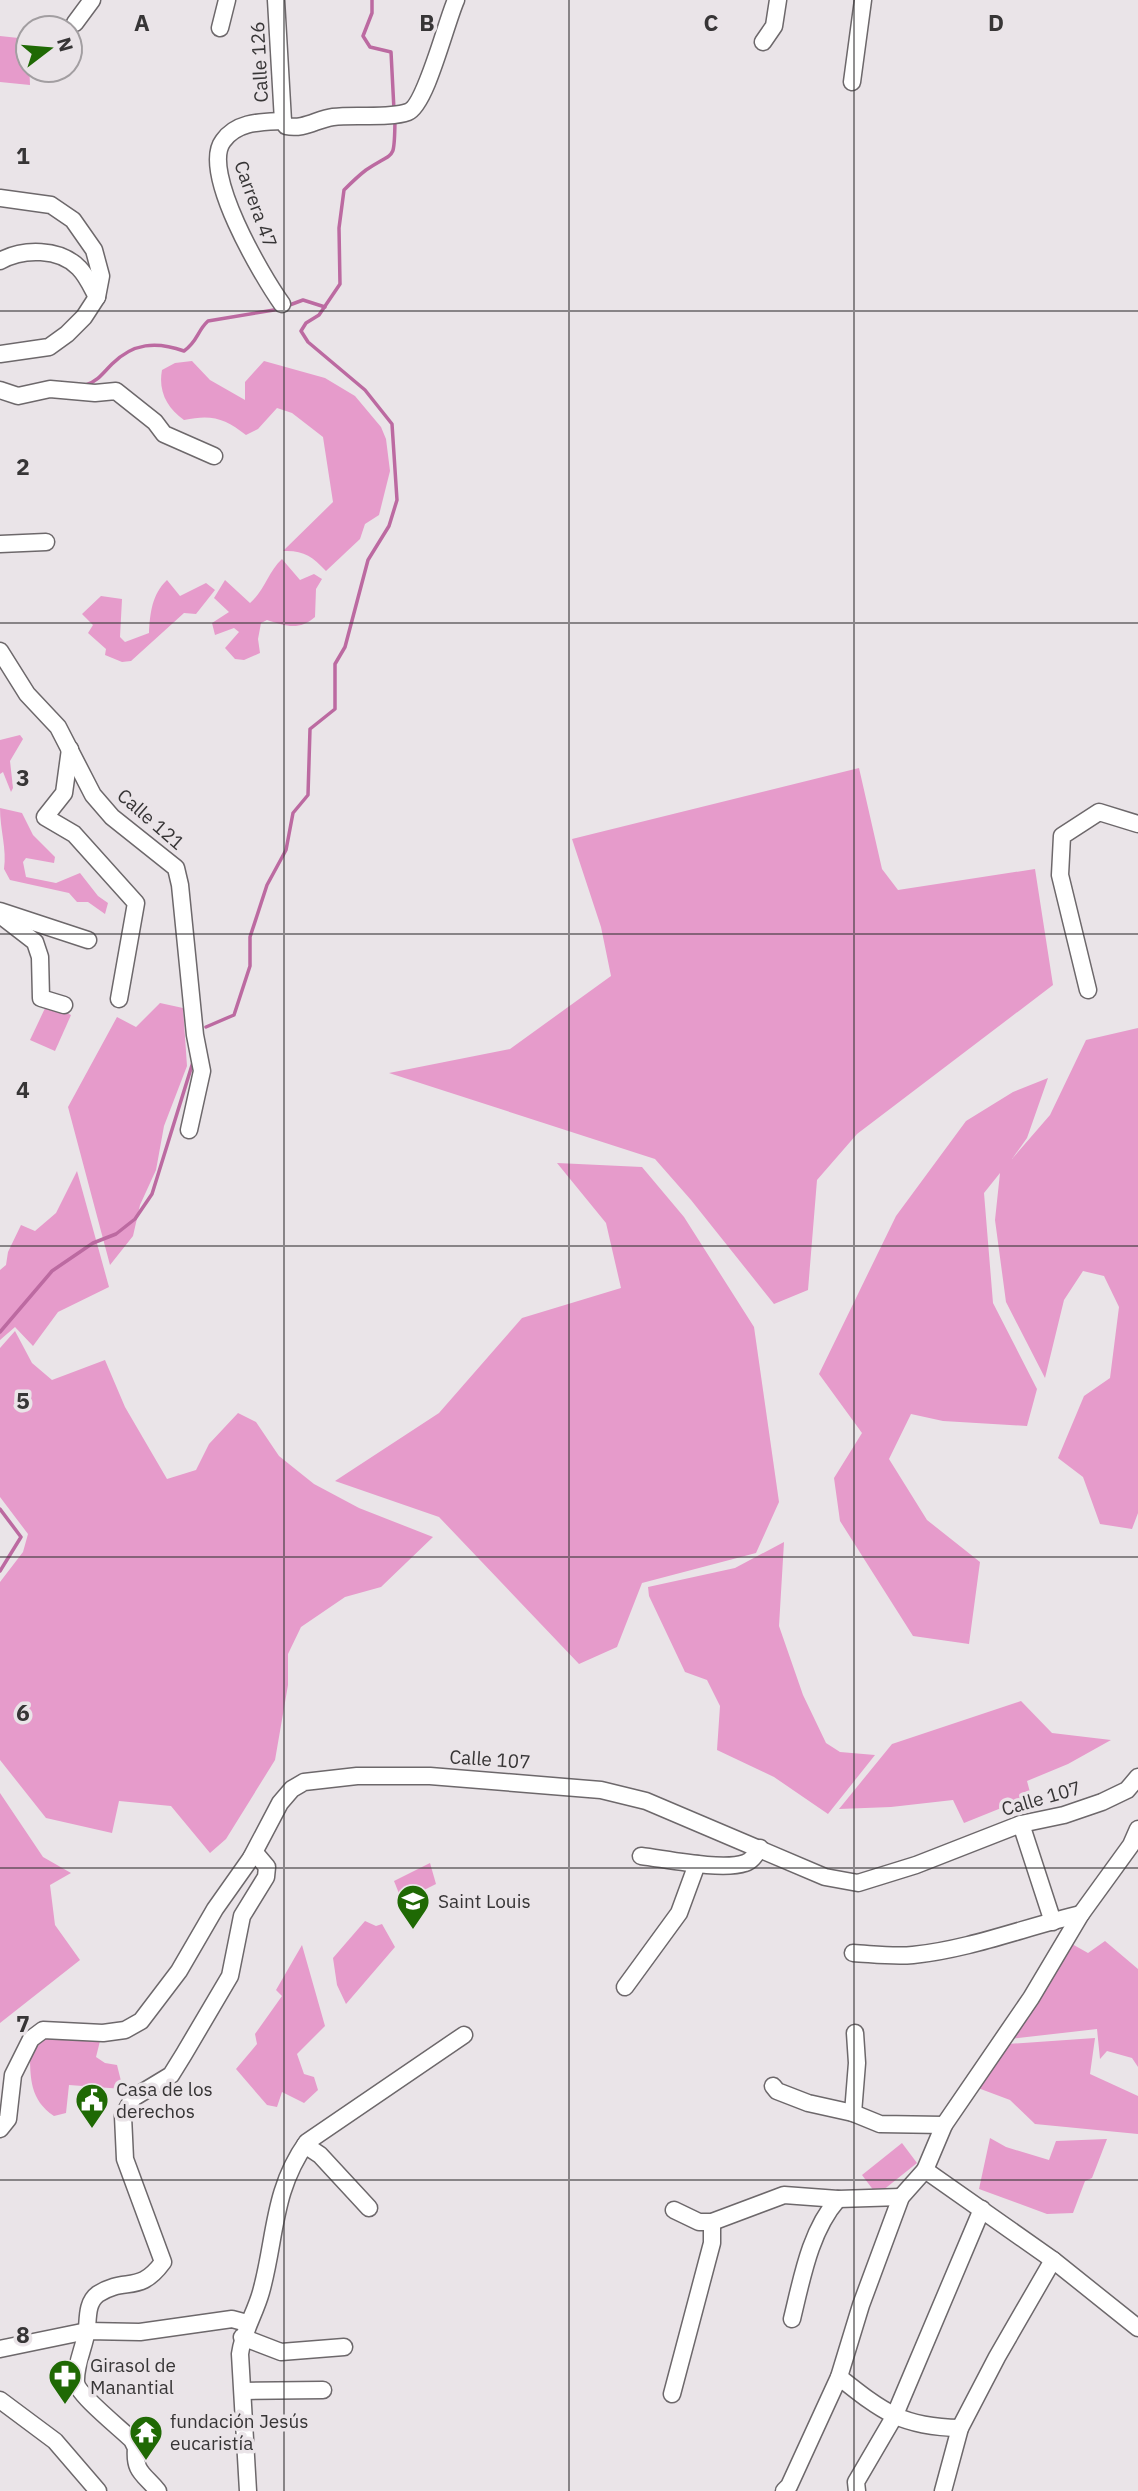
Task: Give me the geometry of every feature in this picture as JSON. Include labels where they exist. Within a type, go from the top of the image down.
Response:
[{"type":"street","points":[[220,28],[227,0]]},
{"type":"street","name":"Calle 126","points":[[276,0],[283,121]]},
{"type":"street","name":"Carrera 47","points":[[282,304],[244,239],[220,173],[217,155],[222,141],[244,125],[283,121],[286,126],[300,127],[332,117],[408,112],[422,99],[437,47],[456,0]]},
{"type":"street","points":[[763,42],[774,26],[778,0]]},
{"type":"street","points":[[852,82],[863,0]]},
{"type":"street","points":[[0,198],[51,205],[73,220],[93,250],[101,276],[97,297],[84,317],[49,346],[0,354]]},
{"type":"street","points":[[0,261],[20,254],[48,252],[64,257],[80,269],[97,297]]},
{"type":"street","points":[[0,390],[18,396],[51,389],[95,393],[116,391],[155,422],[164,434],[214,456]]},
{"type":"street","points":[[0,544],[46,542]]},
{"type":"street","name":"Calle 121","points":[[0,651],[27,694],[58,727],[93,795],[111,817],[176,869],[180,885],[195,1035],[202,1071],[189,1130]]},
{"type":"street","points":[[70,747],[64,793],[45,817],[74,834],[136,903],[120,999]]},
{"type":"street","points":[[1088,990],[1060,875],[1062,836],[1099,812],[1138,824]]},
{"type":"street","points":[[0,913],[88,940]]},
{"type":"street","points":[[0,913],[36,942],[40,957],[41,998],[64,1005]]},
{"type":"street","name":"Calle 107","points":[[0,2129],[8,2119],[13,2075],[31,2039],[43,2030],[103,2033],[125,2030],[141,2021],[179,1971],[215,1909],[251,1858],[280,1803],[292,1789],[324,1778],[468,1777],[601,1790],[646,1801],[825,1877],[858,1883],[886,1876],[1021,1824],[1063,1815],[1102,1802],[1127,1790],[1138,1777]]},
{"type":"street","points":[[1021,1824],[1053,1922]]},
{"type":"street","points":[[784,2491],[789,2486],[839,2377],[861,2305],[901,2197],[925,2170],[944,2125],[1031,1998],[1081,1914],[1130,1845],[1138,1829]]},
{"type":"street","points":[[640,1856],[697,1864],[748,1863],[761,1848]]},
{"type":"street","points":[[158,2491],[138,2470],[134,2458],[137,2451],[132,2440],[79,2391],[77,2375],[87,2331],[88,2312],[94,2297],[112,2287],[141,2284],[163,2262],[125,2158],[122,2116],[134,2098],[171,2075],[230,1976],[242,1916],[266,1877],[263,1860],[256,1854],[251,1858]]},
{"type":"street","points":[[625,1987],[679,1913],[697,1864]]},
{"type":"street","points":[[853,1953],[910,1956],[992,1940],[1081,1914]]},
{"type":"street","points":[[853,2113],[857,2063],[855,2032]]},
{"type":"street","points":[[248,2491],[240,2354],[245,2330],[261,2295],[280,2197],[305,2145],[347,2112],[383,2092],[464,2035]]},
{"type":"street","points":[[773,2086],[777,2091],[808,2103],[853,2113],[880,2124],[944,2125]]},
{"type":"street","points":[[305,2145],[320,2155],[369,2208]]},
{"type":"street","points":[[925,2170],[1053,2260],[1138,2328]]},
{"type":"street","points":[[674,2210],[699,2222],[712,2222],[784,2195],[838,2199],[901,2197]]},
{"type":"street","points":[[792,2319],[808,2256],[825,2214],[838,2199]]},
{"type":"street","points":[[858,2491],[856,2482],[894,2417],[982,2209]]},
{"type":"street","points":[[673,2395],[712,2243],[712,2222]]},
{"type":"street","points":[[943,2491],[960,2428],[1053,2260]]},
{"type":"street","points":[[0,2349],[87,2331],[140,2332],[232,2319],[281,2352],[344,2347]]},
{"type":"street","points":[[839,2377],[894,2417],[933,2428],[960,2428]]},
{"type":"street","points":[[244,2392],[323,2390]]},
{"type":"street","points":[[0,2400],[55,2441],[98,2491]]},
{"type":"shaded area","points":[[0,36],[14,38],[14,83],[0,82]]},
{"type":"shaded area","points":[[192,361],[210,380],[245,400],[245,382],[264,361],[325,378],[355,396],[381,427],[386,439],[390,471],[379,515],[365,524],[360,539],[326,571],[307,555],[283,551],[333,502],[323,437],[292,413],[277,408],[258,429],[246,435],[217,419],[202,417],[184,420],[165,398],[161,385],[162,370],[175,363]]},
{"type":"shaded area","points":[[282,559],[300,580],[314,574],[322,579],[316,589],[315,617],[298,626],[267,620],[261,623],[258,639],[260,653],[244,660],[235,659],[225,648],[239,632],[234,628],[215,635],[212,623],[229,612],[214,598],[225,580],[250,603]]},
{"type":"shaded area","points":[[167,580],[180,596],[206,583],[215,590],[196,614],[184,613],[131,661],[122,662],[105,655],[106,649],[88,633],[93,625],[82,614],[101,596],[122,599],[120,637],[125,642],[149,633],[155,598]]},
{"type":"shaded area","points":[[20,735],[23,739],[10,761],[13,788],[11,792],[3,772],[0,774],[0,740]]},
{"type":"shaded area","points":[[859,768],[882,869],[898,890],[1035,869],[1053,985],[857,1134],[817,1180],[808,1290],[774,1304],[655,1159],[389,1073],[510,1049],[611,976],[601,927],[572,839]]},
{"type":"shaded area","points":[[0,808],[22,813],[33,835],[55,857],[54,863],[26,858],[23,862],[26,877],[56,883],[80,873],[98,896],[108,903],[105,914],[88,902],[77,902],[69,893],[10,880],[4,869]]},
{"type":"shaded area","points":[[160,1003],[183,1008],[187,1066],[164,1126],[156,1170],[140,1205],[133,1236],[110,1265],[68,1107],[117,1017],[136,1027]]},
{"type":"shaded area","points":[[47,1004],[71,1015],[55,1051],[30,1040]]},
{"type":"shaded area","points":[[1138,1028],[1138,1513],[1132,1529],[1100,1524],[1083,1477],[1058,1458],[1084,1396],[1110,1378],[1119,1307],[1104,1276],[1083,1271],[1064,1300],[1045,1378],[1006,1302],[995,1220],[1000,1173],[984,1193],[993,1303],[1037,1389],[1027,1426],[943,1421],[911,1414],[889,1459],[927,1520],[980,1562],[969,1644],[913,1636],[840,1521],[834,1478],[862,1433],[819,1374],[896,1216],[966,1121],[1013,1092],[1048,1078],[1027,1138],[1012,1159],[1050,1115],[1086,1040]]},
{"type":"shaded area","points":[[557,1163],[642,1167],[684,1217],[754,1327],[779,1502],[756,1553],[642,1583],[617,1647],[579,1664],[439,1517],[335,1481],[439,1413],[522,1318],[621,1288],[606,1223]]},
{"type":"shaded area","points":[[77,1171],[109,1287],[58,1312],[33,1346],[15,1327],[0,1340],[0,1270],[6,1265],[8,1252],[21,1225],[35,1231],[56,1213]]},
{"type":"shaded area","points":[[15,1331],[32,1363],[52,1380],[105,1360],[125,1407],[167,1479],[196,1470],[209,1444],[238,1413],[256,1422],[279,1456],[314,1484],[359,1508],[433,1537],[381,1587],[345,1597],[301,1627],[288,1654],[288,1685],[275,1760],[226,1839],[210,1853],[171,1806],[119,1801],[112,1833],[46,1818],[0,1760],[0,1582],[23,1552],[28,1534],[0,1497],[0,1348]]},
{"type":"shaded area","points":[[784,1542],[779,1626],[803,1695],[826,1743],[840,1752],[875,1755],[828,1814],[774,1777],[717,1750],[720,1706],[707,1680],[685,1672],[649,1596],[648,1587],[735,1568]]},
{"type":"shaded area","points":[[1021,1701],[1052,1733],[1111,1740],[1068,1764],[1027,1781],[1031,1796],[964,1823],[953,1800],[839,1809],[892,1744]]},
{"type":"shaded area","points":[[0,1793],[43,1857],[71,1873],[50,1885],[55,1925],[80,1960],[0,2023]]},
{"type":"shaded area","points":[[430,1863],[436,1884],[402,1901],[394,1881]]},
{"type":"shaded area","points":[[365,1921],[376,1926],[382,1924],[395,1947],[346,2004],[337,1985],[333,1958]]},
{"type":"shaded area","points":[[1105,1941],[1138,1969],[1138,2067],[1132,2058],[1107,2051],[1100,2059],[1097,2029],[1010,2039],[1072,1944],[1088,1953]]},
{"type":"shaded area","points":[[302,1945],[325,2026],[297,2054],[304,2074],[314,2077],[318,2090],[304,2103],[282,2092],[277,2107],[267,2105],[236,2069],[257,2044],[255,2034],[282,1996],[276,1990]]},
{"type":"shaded area","points":[[44,2034],[100,2041],[96,2057],[105,2063],[117,2065],[123,2089],[69,2085],[66,2113],[54,2116],[40,2103],[31,2079],[30,2051]]},
{"type":"shaded area","points":[[1095,2038],[1090,2074],[1138,2096],[1138,2134],[1035,2124],[1010,2100],[978,2088],[1007,2044]]},
{"type":"shaded area","points":[[990,2138],[1006,2147],[1049,2160],[1056,2141],[1107,2139],[1092,2178],[1085,2181],[1073,2213],[1047,2214],[979,2189]]},
{"type":"shaded area","points":[[902,2143],[917,2163],[877,2195],[862,2175]]},
{"type":"waterway","points":[[372,0],[372,13],[363,36],[370,47],[391,52],[394,110]]},
{"type":"waterway","points":[[206,1027],[234,1015],[250,966],[250,937],[267,885],[286,850],[293,813],[308,795],[310,729],[335,709],[335,664],[345,647],[368,560],[389,526],[397,500],[392,424],[365,390],[308,342],[301,331],[306,323],[319,315],[340,284],[339,228],[344,190],[357,177],[391,153],[395,121]]},
{"type":"waterway","points":[[287,306],[303,300],[325,307]]},
{"type":"waterway","points":[[86,385],[98,379],[120,357],[137,348],[154,345],[184,351],[208,321],[280,309]]},
{"type":"waterway","points":[[0,1332],[52,1271],[93,1243],[116,1234],[135,1219],[152,1194],[193,1062]]},
{"type":"waterway","points":[[0,1509],[21,1537],[0,1571]]},
{"type":"place","name":"Saint Louis","points":[[413,1931]]},
{"type":"place","name":"Casa de los derechos","points":[[92,2130]]},
{"type":"place","name":"Girasol de Manantial","points":[[65,2406]]},
{"type":"place","name":"fundación Jesús eucaristía","points":[[146,2462]]}]
